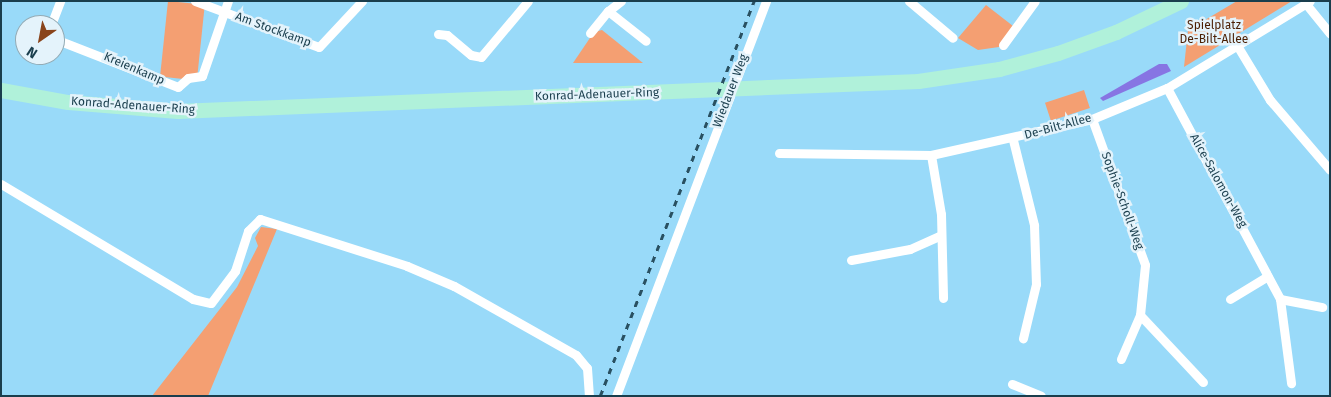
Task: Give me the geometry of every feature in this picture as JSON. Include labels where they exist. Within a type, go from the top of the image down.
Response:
[{"type":"main road","name":"Konrad-Adenauer-Ring","points":[[1,90],[76,103],[178,111],[784,88],[918,81],[999,69],[1087,44],[1180,1]]},
{"type":"street","points":[[55,15],[60,1]]},
{"type":"street","points":[[195,1],[224,12],[228,1]]},
{"type":"street","name":"Am Stockkamp","points":[[224,12],[319,47],[362,1]]},
{"type":"street","points":[[438,34],[447,35],[471,55],[481,57],[528,1]]},
{"type":"street","points":[[590,33],[608,11],[620,1]]},
{"type":"street","name":"Wiedauer Weg","points":[[616,396],[766,1]]},
{"type":"street","points":[[909,1],[952,38]]},
{"type":"street","points":[[1003,45],[1035,1]]},
{"type":"street","points":[[1308,2],[1330,34]]},
{"type":"street","name":"De-Bilt-Allee","points":[[779,153],[931,155],[1012,140],[1092,119],[1167,88],[1238,47],[1308,2]]},
{"type":"street","points":[[608,11],[646,41]]},
{"type":"street","name":"Kreienkamp","points":[[65,42],[178,87],[188,78],[202,76],[224,12]]},
{"type":"street","points":[[1238,47],[1270,100],[1330,170]]},
{"type":"street","name":"Alice-Salomon-Weg","points":[[1167,88],[1280,299],[1291,383]]},
{"type":"street","name":"Sophie-Scholl-Weg","points":[[1092,119],[1144,265],[1140,315],[1121,359]]},
{"type":"street","points":[[1012,140],[1034,226],[1036,284],[1023,338]]},
{"type":"street","points":[[931,155],[941,235],[943,298]]},
{"type":"street","points":[[1,184],[193,299],[211,304],[235,271],[248,231],[260,219],[407,266],[454,286],[576,355],[587,368],[589,396]]},
{"type":"street","points":[[851,260],[910,250],[941,235]]},
{"type":"street","points":[[1230,299],[1268,276]]},
{"type":"street","points":[[1280,299],[1322,307]]},
{"type":"street","points":[[1140,315],[1202,382]]},
{"type":"street","points":[[1012,384],[1041,396]]},
{"type":"green space","points":[[168,1],[205,5],[197,80],[160,77]]},
{"type":"green space","name":"Spielplatz De-Bilt-Allee","points":[[1237,1],[1292,1],[1184,67],[1188,30]]},
{"type":"green space","points":[[986,5],[1013,26],[999,47],[978,50],[958,38]]},
{"type":"green space","points":[[602,30],[643,63],[573,63],[594,32]]},
{"type":"green space","points":[[1084,90],[1090,108],[1051,121],[1045,103]]},
{"type":"green space","points":[[261,227],[277,229],[208,396],[152,396],[237,287],[258,246],[255,238]]},
{"type":"shaded area","points":[[1159,64],[1167,64],[1171,71],[1103,101],[1100,98]]},
{"type":"railway","points":[[600,396],[754,1]]}]
